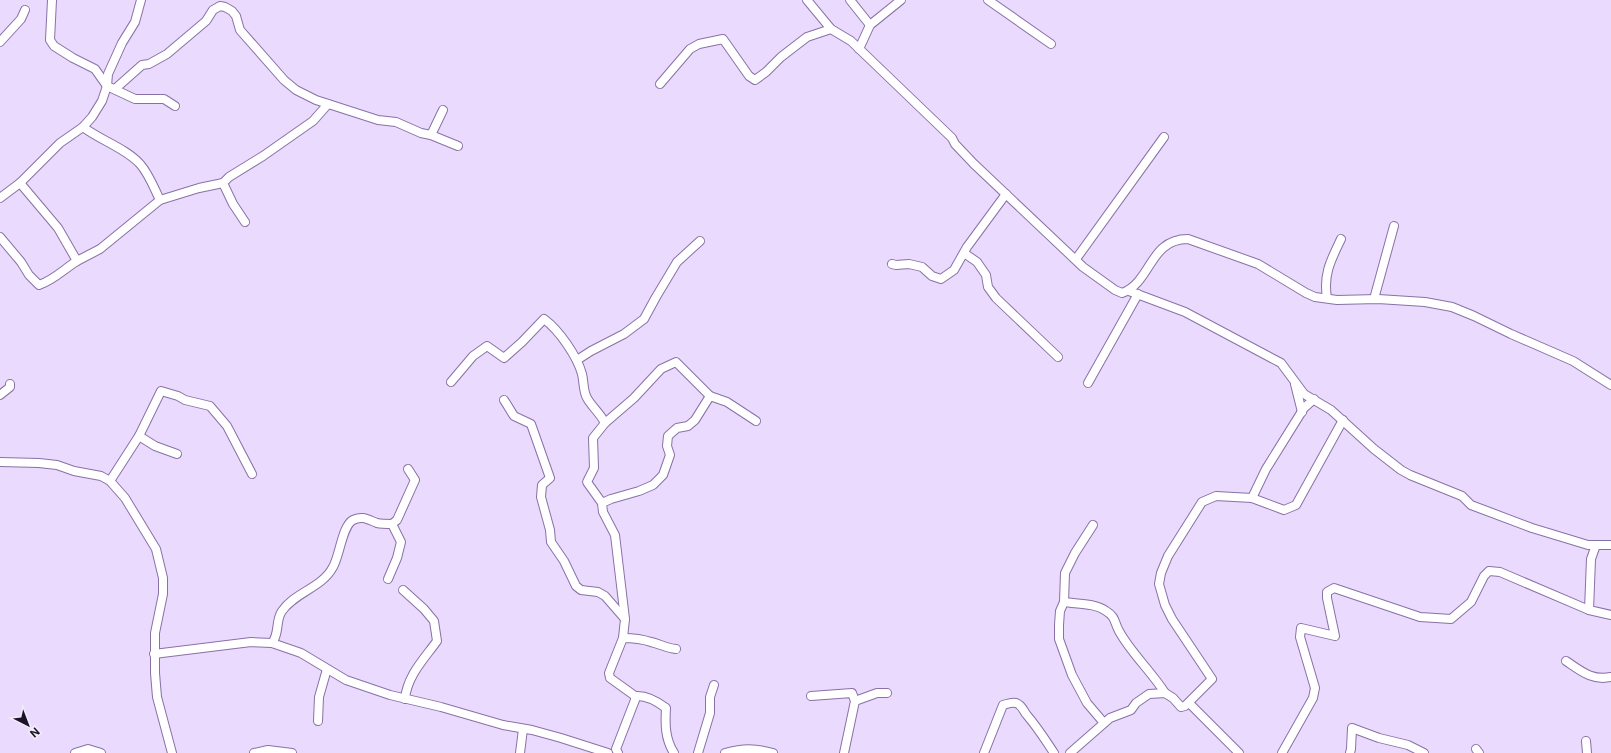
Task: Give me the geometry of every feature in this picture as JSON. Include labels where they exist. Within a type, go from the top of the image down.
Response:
[{"type":"street","points":[[52,0],[51,43],[73,58],[98,72],[111,87],[135,99],[164,99],[175,106]]},
{"type":"street","points":[[111,87],[108,74],[122,43],[135,22],[141,0]]},
{"type":"street","points":[[807,0],[831,29],[851,41],[860,49],[952,138],[955,144],[974,164],[1083,267],[1115,290],[1122,293],[1135,286],[1162,248],[1172,241],[1188,239],[1258,264],[1315,297],[1337,300],[1374,299],[1425,302],[1452,307],[1573,361],[1611,385]]},
{"type":"street","points":[[850,0],[870,25]]},
{"type":"street","points":[[860,49],[870,25],[901,0]]},
{"type":"street","points":[[988,0],[1051,44]]},
{"type":"street","points":[[0,198],[20,183],[60,143],[83,127],[92,117],[111,87],[142,65],[149,64],[167,54],[206,21],[213,10],[220,6],[232,11],[236,16],[240,30],[291,87],[316,100],[378,120],[396,122],[421,133],[431,135],[458,146]]},
{"type":"street","points":[[0,42],[21,19],[25,10]]},
{"type":"street","points":[[660,84],[690,49],[699,44],[723,39],[749,76],[754,80],[766,72],[781,57],[807,37],[831,29]]},
{"type":"street","points":[[0,237],[22,262],[29,276],[39,285],[51,281],[63,270],[100,249],[160,200],[199,188],[223,184],[230,177],[313,122],[328,104]]},
{"type":"street","points":[[431,135],[443,110]]},
{"type":"street","points":[[83,127],[104,141],[118,148],[140,164],[160,200]]},
{"type":"street","points":[[1076,259],[1164,137]]},
{"type":"street","points":[[20,183],[54,222],[77,261]]},
{"type":"street","points":[[223,184],[233,204],[245,222]]},
{"type":"street","points":[[892,264],[909,264],[922,267],[932,276],[942,279],[954,270],[964,253],[1006,194]]},
{"type":"street","points":[[1374,299],[1394,226]]},
{"type":"street","points":[[1327,298],[1325,284],[1331,261],[1342,239]]},
{"type":"street","points":[[577,360],[590,350],[624,334],[644,319],[677,262],[700,241]]},
{"type":"street","points":[[964,253],[977,262],[986,275],[988,287],[996,298],[1058,357]]},
{"type":"street","points":[[1129,290],[1185,312],[1281,363],[1304,394],[1331,410],[1374,449],[1410,475],[1462,496],[1471,505],[1532,528],[1588,545],[1611,545]]},
{"type":"street","points":[[1088,383],[1138,294]]},
{"type":"street","points":[[451,382],[473,356],[487,346],[504,358],[544,319],[551,324],[577,360],[583,375],[586,398],[601,415],[605,423]]},
{"type":"street","points":[[674,753],[669,746],[665,724],[666,708],[645,696],[635,696],[610,678],[609,673],[623,638],[625,619],[615,535],[603,512],[602,503],[587,482],[594,468],[593,438],[605,423],[634,398],[661,369],[676,362],[710,396],[727,402],[756,420]]},
{"type":"street","points":[[1293,380],[1302,412]]},
{"type":"street","points":[[0,395],[10,387],[10,384]]},
{"type":"street","points":[[110,481],[139,436],[161,391],[178,396],[185,400],[210,406],[227,426],[252,474]]},
{"type":"street","points":[[602,503],[653,485],[663,475],[670,455],[667,446],[668,436],[677,428],[688,426],[695,420],[710,396]]},
{"type":"street","points":[[1252,498],[1266,469],[1304,408],[1314,399]]},
{"type":"street","points":[[504,400],[514,416],[531,424],[550,478],[542,485],[541,497],[550,530],[551,542],[576,586],[581,590],[598,592],[605,596],[625,619]]},
{"type":"street","points":[[1064,602],[1092,606],[1105,610],[1115,618],[1117,627],[1124,640],[1165,693],[1173,698],[1181,707],[1185,706],[1212,679],[1172,619],[1165,605],[1159,584],[1161,573],[1168,556],[1202,502],[1216,496],[1252,498],[1284,510],[1296,505],[1343,420]]},
{"type":"street","points":[[139,436],[155,446],[177,454]]},
{"type":"street","points":[[0,463],[39,463],[57,465],[74,471],[101,476],[110,481],[125,498],[156,549],[164,578],[163,594],[154,633],[154,654],[158,697],[172,753]]},
{"type":"street","points":[[272,643],[277,636],[281,612],[294,599],[311,589],[332,569],[338,556],[346,527],[353,520],[364,518],[378,523],[392,524],[397,520],[415,480],[408,469]]},
{"type":"street","points":[[388,579],[397,558],[401,542],[392,524]]},
{"type":"street","points":[[1094,525],[1075,553],[1065,573],[1064,602],[1060,611],[1059,639],[1069,670],[1087,703],[1104,723]]},
{"type":"street","points":[[1588,610],[1591,559],[1596,545]]},
{"type":"street","points":[[1282,753],[1313,698],[1315,688],[1300,636],[1301,628],[1335,636],[1329,611],[1327,592],[1334,588],[1420,617],[1451,619],[1471,602],[1484,576],[1489,571],[1500,572],[1588,610],[1611,615]]},
{"type":"street","points":[[403,590],[424,609],[434,621],[436,640],[412,676],[406,691],[406,699]]},
{"type":"street","points":[[623,638],[645,640],[663,647],[676,649]]},
{"type":"street","points":[[154,654],[251,642],[272,643],[301,652],[346,680],[406,699],[503,725],[523,728],[561,738],[608,753]]},
{"type":"street","points":[[1566,661],[1588,676],[1602,678],[1611,677]]},
{"type":"street","points":[[318,721],[318,697],[327,669]]},
{"type":"street","points":[[698,753],[710,713],[710,698],[714,685]]},
{"type":"street","points":[[812,696],[852,693],[855,701],[844,753]]},
{"type":"street","points":[[855,701],[877,693],[887,693]]},
{"type":"street","points":[[1070,753],[1110,718],[1130,710],[1136,703],[1149,694],[1165,693]]},
{"type":"street","points":[[618,753],[616,749],[635,700],[635,696]]},
{"type":"street","points":[[984,753],[1004,705],[1016,703],[1022,707],[1025,713],[1039,729],[1054,753]]},
{"type":"street","points":[[1189,703],[1239,753]]},
{"type":"street","points":[[520,753],[523,728]]},
{"type":"street","points":[[1350,753],[1352,728],[1379,738],[1408,744],[1424,753]]},
{"type":"street","points":[[1586,741],[1587,753]]},
{"type":"street","points":[[75,753],[88,749],[101,753]]},
{"type":"street","points":[[725,753],[741,749],[760,750],[773,753]]},
{"type":"street","points":[[254,753],[268,750],[292,753]]}]
